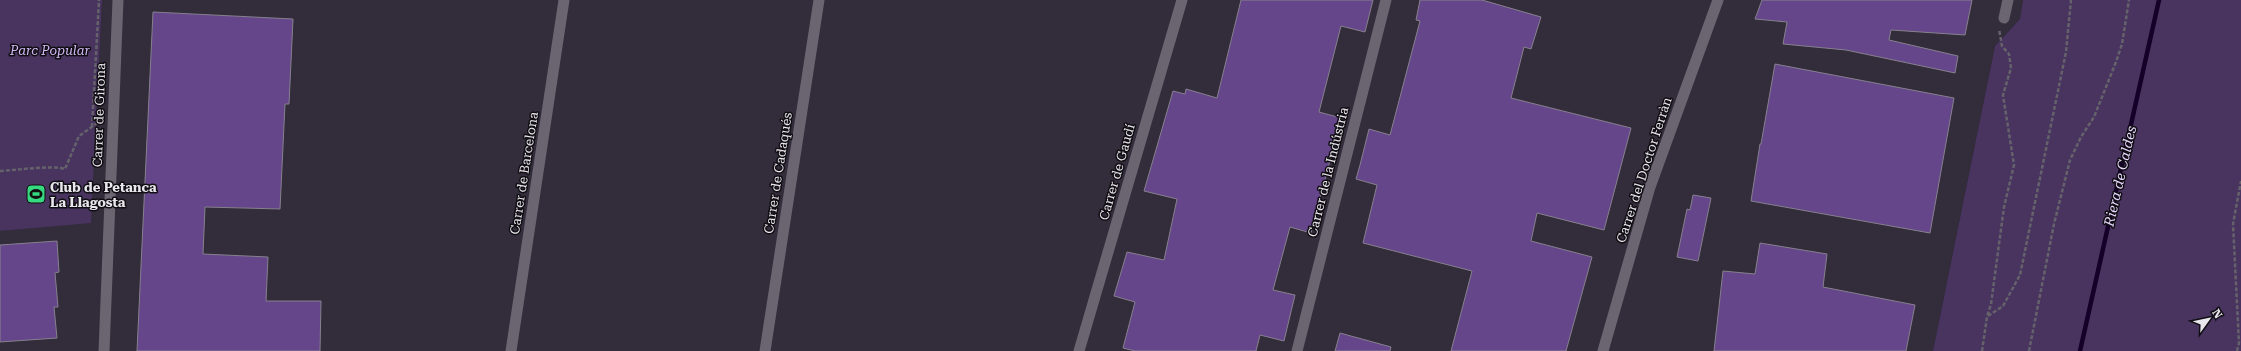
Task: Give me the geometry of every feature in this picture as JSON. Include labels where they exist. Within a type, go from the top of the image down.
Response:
[{"type":"street","name":"Carrer de Girona","points":[[104,351],[118,0]]},
{"type":"street","name":"Carrer de Barcelona","points":[[511,351],[564,0]]},
{"type":"street","name":"Carrer de Cadaqués","points":[[765,351],[819,0]]},
{"type":"street","name":"Carrer de Gaudí","points":[[1079,351],[1182,0]]},
{"type":"street","name":"Carrer de la Indústria","points":[[1297,351],[1386,0]]},
{"type":"street","name":"Carrer del Doctor Ferràn","points":[[1603,351],[1650,187],[1718,0]]},
{"type":"street","points":[[2004,18],[2008,0]]},
{"type":"path","points":[[92,127],[99,0]]},
{"type":"path","points":[[1987,317],[2003,306],[2020,275],[2066,52],[2071,0]]},
{"type":"path","points":[[2029,351],[2054,224],[2070,160],[2081,137],[2094,117],[2116,62],[2122,44],[2129,0]]},
{"type":"path","points":[[1982,351],[1987,317],[1991,304],[2004,207],[2014,165],[2003,95],[2011,68],[2009,54],[2002,46],[1999,29],[2004,18]]},
{"type":"path","points":[[0,171],[46,169],[55,166],[65,169],[79,136],[100,121],[113,105]]},
{"type":"path","points":[[2237,351],[2240,343],[2234,224],[2241,181]]},
{"type":"shaded area","points":[[102,0],[2023,0],[2020,19],[1995,46],[1933,351],[0,351],[0,231],[91,222]]},
{"type":"green space","name":"Parc Popular","points":[[0,0],[102,0],[91,223],[0,231]]},
{"type":"green space","points":[[2023,0],[2241,0],[2241,351],[1933,351],[1995,46],[2020,19]]},
{"type":"building","points":[[1241,0],[1373,0],[1365,32],[1341,26],[1319,112],[1341,118],[1338,130],[1311,233],[1290,227],[1273,290],[1295,295],[1284,341],[1260,335],[1256,351],[1135,351],[1123,348],[1135,302],[1114,296],[1127,252],[1164,260],[1177,199],[1144,191],[1173,91],[1185,94],[1186,89],[1217,98]]},
{"type":"building","points":[[1420,0],[1482,0],[1541,17],[1531,49],[1524,47],[1511,98],[1631,128],[1604,230],[1537,213],[1531,241],[1592,257],[1566,351],[1451,351],[1472,271],[1363,243],[1377,185],[1356,179],[1369,129],[1390,135],[1420,21],[1416,20]]},
{"type":"building","points":[[1762,0],[1972,0],[1965,35],[1891,30],[1889,40],[1958,56],[1955,73],[1846,50],[1783,44],[1787,22],[1755,19]]},
{"type":"building","points":[[153,12],[293,19],[289,104],[285,104],[280,209],[205,207],[203,254],[268,257],[266,301],[321,301],[320,351],[137,351]]},
{"type":"building","points":[[1775,64],[1954,98],[1930,233],[1751,201]]},
{"type":"building","points":[[1693,195],[1711,198],[1698,261],[1677,257],[1687,209],[1690,210]]},
{"type":"building","points":[[57,241],[59,272],[55,273],[58,307],[54,307],[57,338],[0,342],[0,245]]},
{"type":"building","points":[[1760,243],[1827,254],[1823,287],[1915,305],[1906,351],[1714,351],[1723,271],[1755,274]]},
{"type":"building","points":[[1340,333],[1391,347],[1390,351],[1335,351]]},
{"type":"waterway","name":"Riera de Caldes","points":[[2080,351],[2159,0]]},
{"type":"place","name":"Club de Petanca La Llagosta","points":[[36,194]]}]
